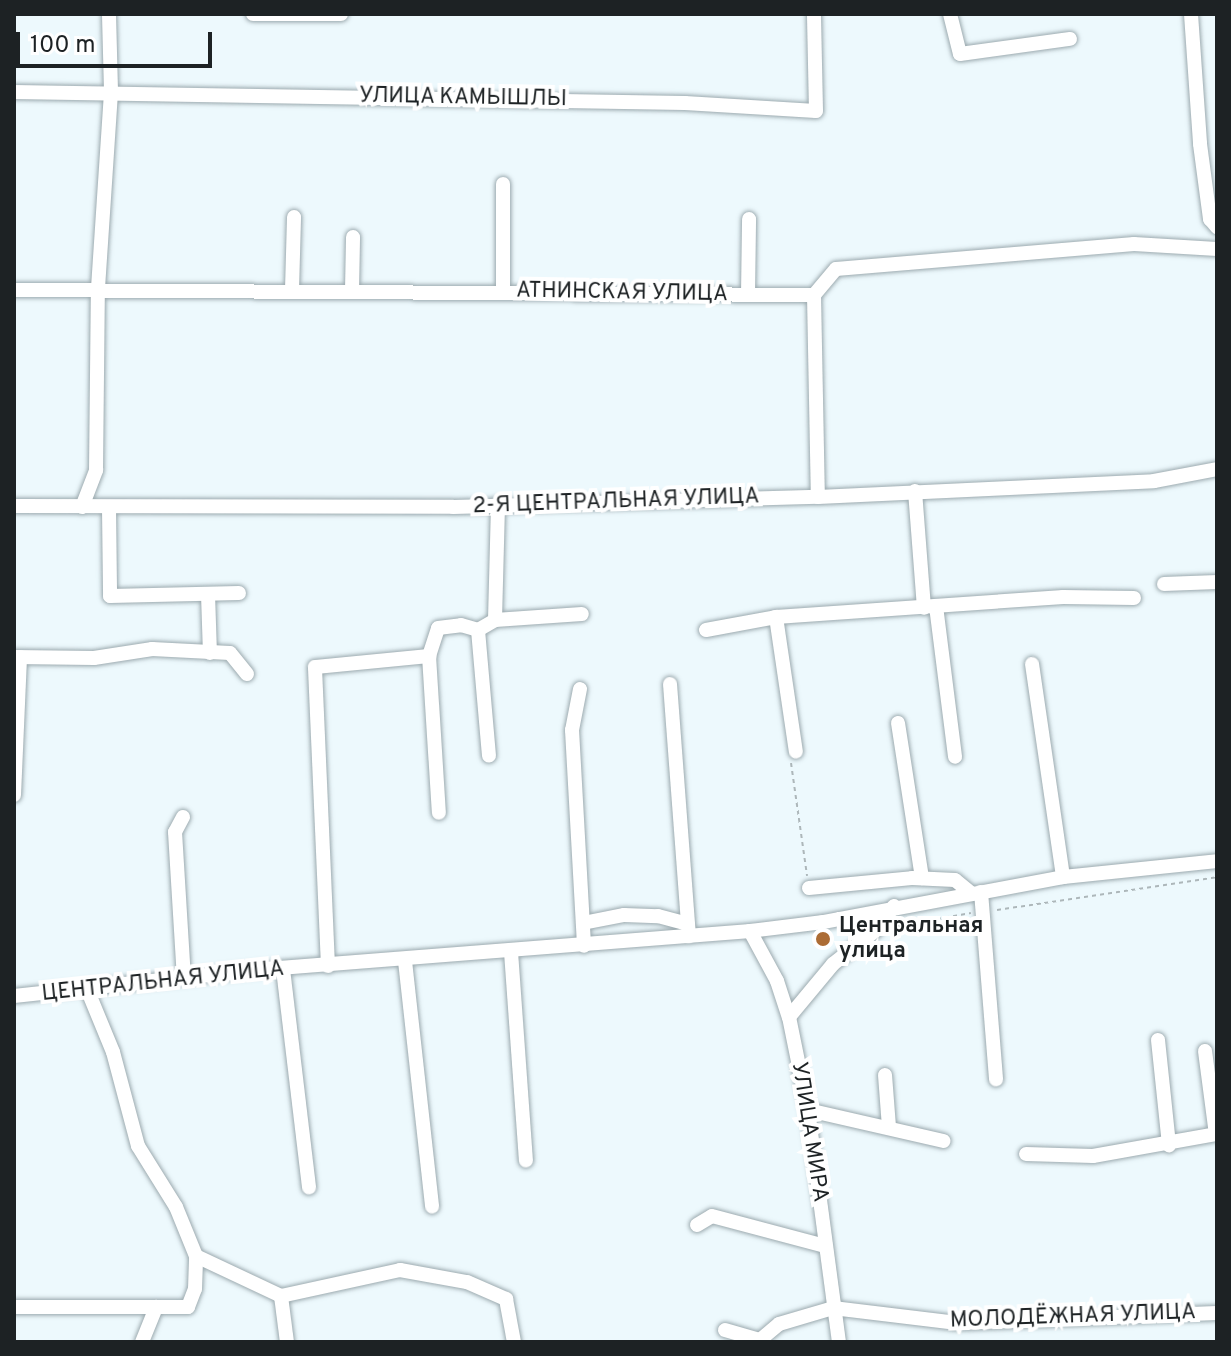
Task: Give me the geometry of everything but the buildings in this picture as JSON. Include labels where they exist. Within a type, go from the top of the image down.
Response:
[{"type":"street","points":[[82,507],[96,470],[98,288],[111,91],[109,14]]},
{"type":"street","points":[[253,14],[341,14]]},
{"type":"street","name":"УЛИЦА КАМЫШЛЫ","points":[[14,92],[111,91],[816,111],[814,14]]},
{"type":"street","points":[[950,14],[960,54],[1070,39]]},
{"type":"street","points":[[1191,14],[1215,221]]},
{"type":"street","points":[[503,184],[503,292]]},
{"type":"street","points":[[292,290],[294,217]]},
{"type":"street","points":[[748,295],[749,219]]},
{"type":"street","points":[[352,291],[353,237]]},
{"type":"street","points":[[818,497],[814,295],[836,269],[1134,244],[1217,249]]},
{"type":"street","name":"АТНИНСКАЯ УЛИЦА","points":[[14,290],[98,288],[814,295]]},
{"type":"street","name":"2-Я ЦЕНТРАЛЬНАЯ УЛИЦА","points":[[14,506],[498,504],[818,497],[1154,481],[1217,469]]},
{"type":"street","points":[[915,491],[930,607],[955,757]]},
{"type":"street","points":[[495,620],[498,504]]},
{"type":"street","points":[[109,508],[110,596],[239,593]]},
{"type":"street","points":[[1164,584],[1217,582]]},
{"type":"street","points":[[208,594],[210,653]]},
{"type":"street","points":[[706,630],[776,617],[1134,598]]},
{"type":"street","points":[[439,813],[429,656],[438,628],[461,625],[478,630],[495,620],[582,614]]},
{"type":"street","points":[[776,617],[796,752]]},
{"type":"street","points":[[478,630],[489,756]]},
{"type":"street","points":[[14,795],[17,657],[94,658],[152,649],[230,653],[247,674]]},
{"type":"street","points":[[328,966],[315,667],[429,656]]},
{"type":"street","points":[[1032,664],[1063,877]]},
{"type":"street","points":[[583,923],[624,915],[658,916],[688,930],[670,684]]},
{"type":"street","points":[[580,689],[572,730],[584,946]]},
{"type":"street","points":[[898,723],[922,878]]},
{"type":"street","points":[[183,817],[175,832],[184,978]]},
{"type":"street","name":"ЦЕНТРАЛЬНАЯ УЛИЦА","points":[[14,996],[283,969],[584,946],[688,930],[750,931],[823,922],[894,906],[1063,877],[1217,861]]},
{"type":"street","points":[[809,888],[922,878],[955,880],[977,893],[996,1079]]},
{"type":"street","points":[[789,1017],[833,964],[876,930],[894,906]]},
{"type":"street","name":"УЛИЦА МИРА","points":[[750,931],[777,981],[789,1017],[808,1110],[839,1342]]},
{"type":"street","points":[[511,952],[526,1160]]},
{"type":"street","points":[[405,961],[432,1207]]},
{"type":"street","points":[[283,969],[309,1187]]},
{"type":"street","points":[[14,1307],[188,1307],[195,1289],[196,1256],[176,1207],[138,1146],[113,1052],[87,989]]},
{"type":"street","points":[[1158,1040],[1169,1145]]},
{"type":"street","points":[[1026,1154],[1093,1156],[1169,1145],[1217,1134],[1205,1051]]},
{"type":"street","points":[[885,1075],[889,1127]]},
{"type":"street","points":[[808,1110],[943,1141]]},
{"type":"street","points":[[697,1225],[712,1216],[825,1246]]},
{"type":"street","points":[[196,1256],[281,1296],[400,1270],[467,1282],[506,1299],[514,1342]]},
{"type":"street","points":[[281,1296],[287,1342]]},
{"type":"street","points":[[142,1342],[156,1307]]},
{"type":"street","points":[[725,1330],[760,1340],[779,1324],[833,1308]]},
{"type":"street","name":"МОЛОДЁЖНАЯ УЛИЦА","points":[[833,1308],[957,1323],[1217,1313]]},
{"type":"path","points":[[796,752],[790,760],[809,888]]},
{"type":"place","name":"Центральная улица","points":[[823,939]]}]
